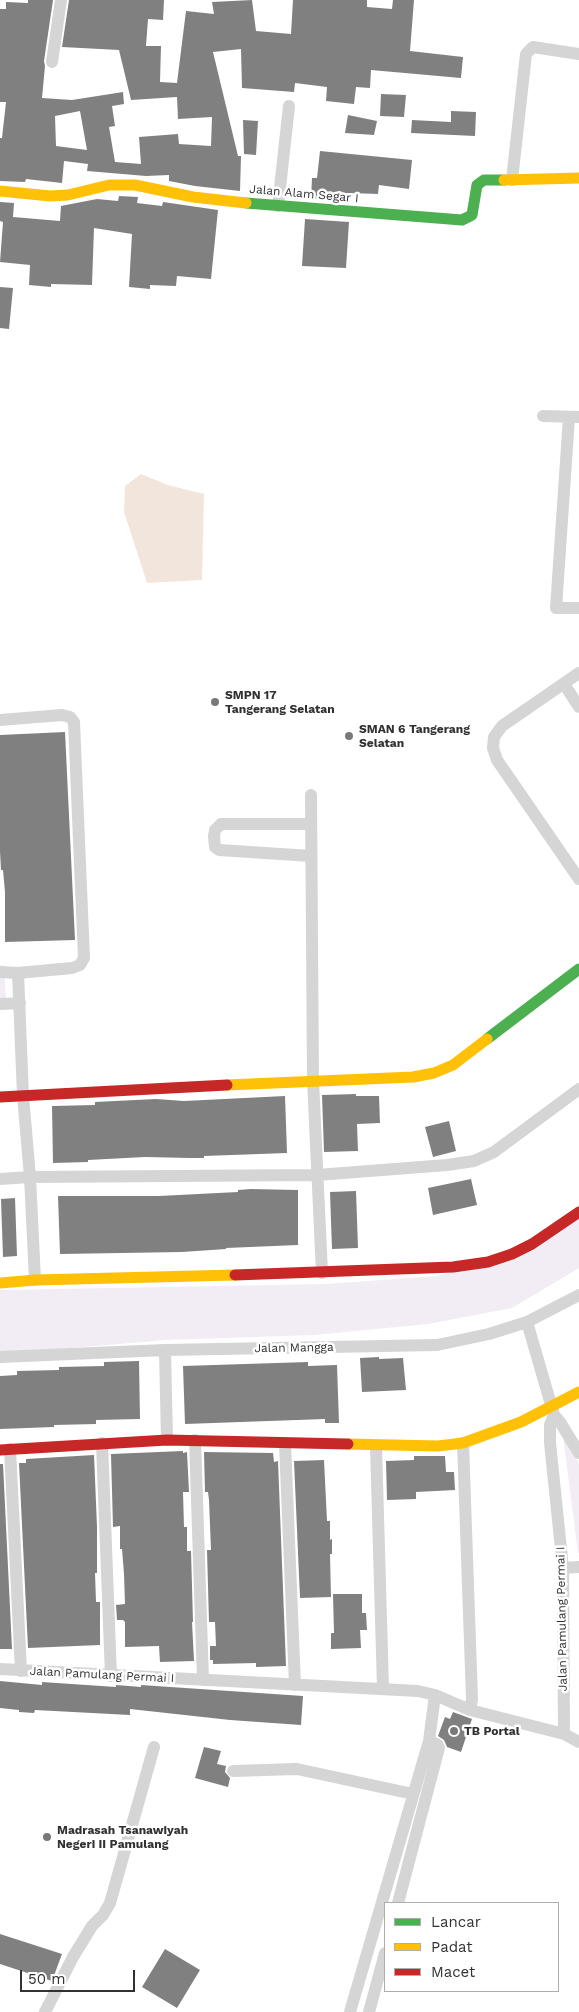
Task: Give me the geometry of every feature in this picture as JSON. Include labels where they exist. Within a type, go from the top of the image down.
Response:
[{"type":"street","points":[[52,62],[61,0]]},
{"type":"street","points":[[512,180],[526,54],[533,47],[579,54]]},
{"type":"street","points":[[278,206],[289,106]]},
{"type":"street","name":"Jalan Alam Segar I","points":[[0,191],[68,196],[119,184],[147,187],[193,196],[278,206],[462,220],[469,218],[474,210],[477,186],[479,182],[484,180],[579,178]]},
{"type":"street","points":[[543,416],[574,417],[556,608],[579,608]]},
{"type":"street","points":[[579,673],[502,726],[494,737],[493,748],[497,760],[579,879]]},
{"type":"street","points":[[564,684],[579,707]]},
{"type":"street","points":[[0,720],[62,716],[70,717],[74,722],[84,958],[80,965],[72,968],[0,972]]},
{"type":"street","points":[[311,795],[313,1080],[322,1273]]},
{"type":"street","points":[[311,824],[222,824],[216,830],[214,836],[216,847],[219,850],[311,856]]},
{"type":"street","points":[[0,1097],[313,1080],[413,1077],[434,1073],[453,1065],[579,969]]},
{"type":"street","points":[[18,972],[34,1280]]},
{"type":"street","points":[[0,1004],[20,1002]]},
{"type":"street","points":[[0,1179],[30,1177],[317,1175],[448,1165],[474,1161],[494,1152],[579,1089]]},
{"type":"street","points":[[0,1283],[34,1280],[322,1273],[453,1267],[488,1262],[512,1254],[532,1244],[579,1212]]},
{"type":"street","name":"Jalan Mangga","points":[[0,1357],[165,1350],[436,1345],[489,1334],[527,1322],[579,1295]]},
{"type":"street","points":[[527,1322],[553,1411],[579,1453]]},
{"type":"street","points":[[165,1350],[168,1440]]},
{"type":"street","points":[[21,1671],[5,1450],[168,1440],[430,1447],[464,1443],[553,1411],[579,1392]]},
{"type":"street","name":"Jalan Pamulang Permai I","points":[[553,1411],[550,1425],[550,1443],[563,1568],[564,1734]]},
{"type":"street","points":[[196,1440],[203,1680]]},
{"type":"street","points":[[102,1443],[111,1676]]},
{"type":"street","points":[[464,1443],[472,1699],[470,1710]]},
{"type":"street","points":[[285,1444],[295,1685]]},
{"type":"street","points":[[376,1446],[383,1688]]},
{"type":"street","points":[[563,1568],[579,1567]]},
{"type":"street","name":"Jalan Pamulang Permai I","points":[[0,1669],[418,1691],[435,1695],[470,1710],[564,1734],[579,1742]]},
{"type":"street","points":[[386,1902],[413,1794],[429,1741],[435,1695]]},
{"type":"street","points":[[398,1902],[439,1748],[437,1744],[429,1741]]},
{"type":"street","points":[[45,2012],[73,1957],[92,1926],[103,1916],[110,1903],[154,1747]]},
{"type":"street","points":[[233,1771],[262,1771],[277,1768],[308,1770],[413,1794]]},
{"type":"street","points":[[350,2012],[384,1908]]},
{"type":"street","points":[[370,2012],[384,1956]]},
{"type":"street","points":[[356,1991],[374,1996]]},
{"type":"shaded area","points":[[141,474],[168,485],[204,494],[202,580],[147,583],[124,512],[125,486]]},
{"type":"shaded area","points":[[4,965],[6,1001],[0,1001],[0,966]]},
{"type":"shaded area","points":[[579,1206],[579,1268],[512,1308],[428,1324],[314,1335],[166,1340],[0,1354],[0,1290],[327,1284],[437,1276],[511,1256]]},
{"type":"shaded area","points":[[562,1428],[579,1464],[579,1553],[578,1553]]},
{"type":"building","points":[[28,0],[53,0],[44,61],[42,98],[72,100],[123,92],[124,104],[112,106],[115,126],[109,127],[115,162],[141,164],[139,137],[178,134],[179,144],[211,146],[212,117],[178,119],[177,97],[131,100],[119,50],[62,47],[69,0],[164,0],[163,20],[148,19],[146,46],[161,46],[160,82],[177,83],[186,11],[214,14],[212,2],[252,0],[256,31],[291,34],[293,0],[367,0],[367,7],[392,9],[393,0],[414,0],[410,51],[463,57],[461,78],[371,70],[370,88],[356,87],[354,104],[326,101],[327,87],[295,83],[294,92],[242,88],[241,49],[213,52],[238,156],[241,156],[240,191],[169,181],[169,175],[146,176],[87,171],[88,164],[64,161],[62,183],[26,179],[25,182],[0,181],[0,138],[2,138],[6,102],[0,102],[0,9],[6,9],[6,2],[28,3]],"holes":[[[80,111],[87,150],[56,146],[55,116]]]},
{"type":"building","points":[[381,94],[406,95],[404,117],[380,116]]},
{"type":"building","points":[[451,111],[476,112],[475,136],[411,133],[412,120],[451,122]]},
{"type":"building","points":[[348,115],[377,121],[374,135],[345,133]]},
{"type":"building","points":[[243,120],[258,121],[256,155],[244,154]]},
{"type":"building","points":[[320,151],[412,160],[409,189],[379,185],[378,194],[350,193],[350,201],[311,198],[312,178],[317,178]]},
{"type":"building","points":[[119,196],[138,197],[137,203],[162,206],[163,202],[218,210],[211,279],[177,276],[176,286],[150,285],[150,289],[129,287],[132,234],[94,228],[92,285],[51,284],[51,287],[29,285],[30,265],[0,262],[3,222],[0,221],[0,202],[14,203],[13,217],[60,221],[61,206],[97,199],[118,201]]},
{"type":"building","points":[[305,219],[349,222],[346,268],[302,266]]},
{"type":"building","points":[[0,287],[13,288],[9,329],[0,328]]},
{"type":"building","points":[[65,732],[75,940],[5,942],[5,892],[0,851],[0,735]]},
{"type":"building","points":[[356,1094],[356,1096],[379,1096],[380,1123],[357,1124],[358,1151],[324,1152],[322,1095]]},
{"type":"building","points":[[285,1096],[287,1153],[204,1156],[204,1158],[145,1157],[53,1163],[52,1106],[95,1105],[95,1102],[156,1099],[184,1101]]},
{"type":"building","points":[[449,1121],[456,1151],[433,1157],[425,1127]]},
{"type":"building","points":[[471,1179],[477,1205],[433,1215],[428,1188]]},
{"type":"building","points":[[238,1190],[298,1190],[298,1245],[182,1252],[60,1254],[58,1196],[159,1196],[238,1192]]},
{"type":"building","points":[[356,1191],[358,1248],[332,1249],[330,1192]]},
{"type":"building","points":[[15,1198],[17,1256],[3,1257],[1,1199]]},
{"type":"building","points":[[379,1357],[379,1359],[403,1358],[406,1390],[362,1392],[360,1358]]},
{"type":"building","points":[[139,1361],[140,1419],[96,1420],[96,1424],[0,1429],[0,1376],[17,1375],[17,1371],[59,1370],[59,1367],[104,1366],[104,1362]]},
{"type":"building","points":[[308,1362],[308,1366],[337,1365],[339,1423],[325,1423],[325,1419],[185,1424],[183,1366]]},
{"type":"building","points":[[183,1451],[183,1453],[187,1452],[189,1492],[183,1492],[184,1527],[187,1527],[187,1551],[191,1551],[194,1661],[160,1662],[159,1646],[125,1647],[125,1622],[117,1620],[116,1605],[125,1604],[124,1574],[122,1549],[120,1549],[120,1526],[113,1527],[111,1454]]},
{"type":"building","points":[[204,1452],[273,1453],[274,1462],[278,1461],[286,1666],[256,1667],[256,1663],[213,1664],[213,1660],[210,1660],[210,1646],[216,1646],[215,1622],[209,1622],[207,1550],[211,1550],[209,1500],[208,1492],[205,1492]]},
{"type":"building","points":[[94,1455],[97,1527],[97,1573],[95,1573],[96,1602],[100,1602],[100,1645],[28,1648],[19,1463],[26,1463],[26,1459]]},
{"type":"building","points":[[414,1456],[445,1456],[446,1472],[454,1472],[455,1490],[416,1492],[416,1499],[387,1500],[386,1461],[414,1460]]},
{"type":"building","points":[[324,1460],[327,1521],[330,1521],[330,1540],[332,1539],[332,1554],[330,1554],[331,1597],[300,1598],[294,1461]]},
{"type":"building","points":[[0,1464],[3,1464],[12,1649],[0,1649]]},
{"type":"building","points":[[333,1594],[362,1594],[362,1613],[366,1613],[367,1630],[360,1630],[361,1648],[331,1649],[331,1633],[334,1633]]},
{"type":"building","points":[[0,1681],[42,1685],[42,1682],[116,1687],[116,1685],[141,1687],[141,1685],[303,1696],[301,1725],[230,1720],[130,1709],[130,1715],[35,1710],[34,1713],[19,1712],[19,1710],[0,1708]]},
{"type":"building","name":"TB Portal","points":[[453,1712],[472,1719],[461,1752],[447,1747],[444,1740],[438,1736],[445,1717],[450,1719]]},
{"type":"building","points":[[204,1747],[221,1751],[217,1764],[226,1766],[225,1772],[230,1778],[228,1787],[195,1778]]},
{"type":"building","points":[[0,1934],[62,1954],[52,1981],[0,1964]]},
{"type":"building","points":[[165,1949],[200,1970],[177,2008],[142,1987]]},
{"type":"traffic: fast","points":[[246,203],[462,220],[472,215],[477,185],[484,180],[504,180]]},
{"type":"traffic: fast","points":[[487,1039],[579,969]]},
{"type":"traffic: slow","points":[[504,180],[579,178]]},
{"type":"traffic: slow","points":[[0,191],[50,196],[68,195],[109,185],[135,185],[193,197],[246,203]]},
{"type":"traffic: slow","points":[[227,1085],[413,1077],[434,1073],[453,1065],[487,1039]]},
{"type":"traffic: slow","points":[[0,1283],[35,1280],[235,1275]]},
{"type":"traffic: slow","points":[[348,1444],[438,1446],[463,1443],[521,1422],[579,1392]]},
{"type":"traffic: jam","points":[[0,1097],[227,1085]]},
{"type":"traffic: jam","points":[[235,1275],[453,1267],[488,1262],[512,1254],[532,1244],[579,1212]]},
{"type":"traffic: jam","points":[[0,1450],[167,1440],[348,1444]]},
{"type":"place","name":"SMPN 17 Tangerang Selatan","points":[[215,702]]},
{"type":"place","name":"SMAN 6 Tangerang Selatan","points":[[349,736]]},
{"type":"place","name":"TB Portal","points":[[454,1731]]},
{"type":"place","name":"Madrasah Tsanawiyah Negeri II Pamulang","points":[[47,1837]]}]
